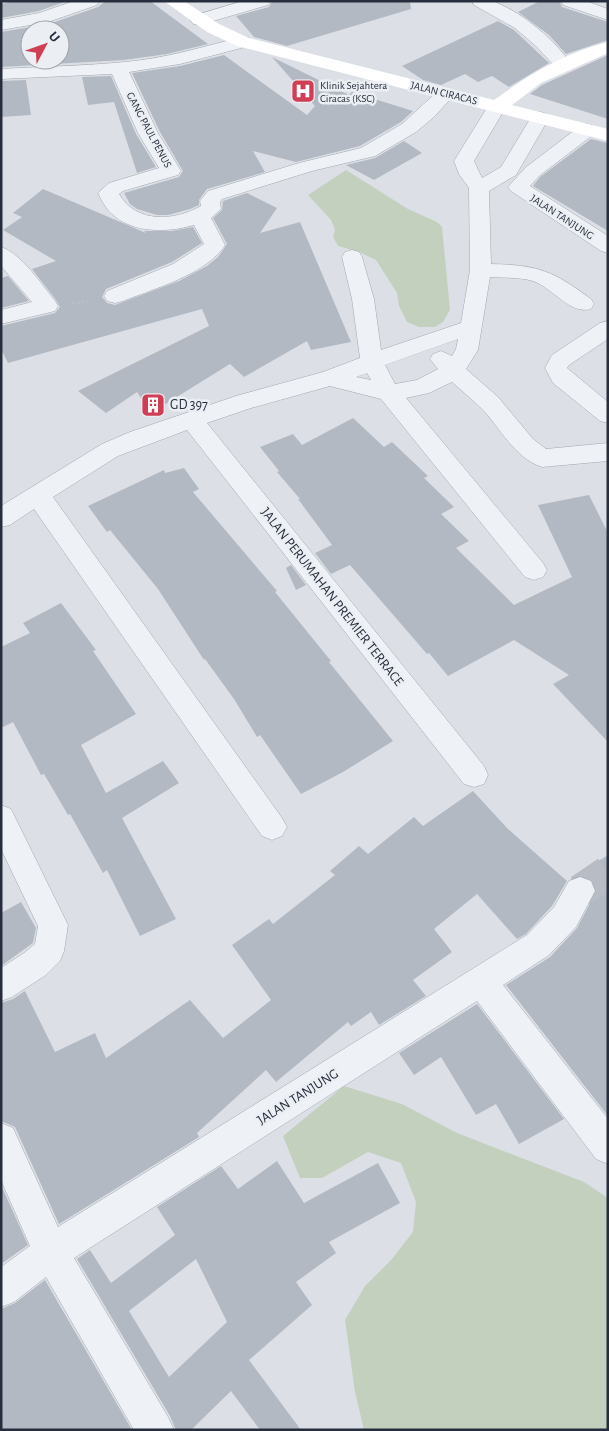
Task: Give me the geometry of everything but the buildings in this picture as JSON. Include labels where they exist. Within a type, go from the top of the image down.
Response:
[{"type":"street","points":[[1,25],[42,18],[90,1]]},
{"type":"street","name":"JALAN CIRACAS","points":[[172,1],[219,32],[243,42],[608,135]]},
{"type":"street","points":[[199,20],[262,1]]},
{"type":"street","points":[[480,1],[521,24],[544,43],[563,65]]},
{"type":"street","points":[[569,1],[608,15]]},
{"type":"street","points":[[1,74],[118,68],[158,63],[243,42]]},
{"type":"street","points":[[330,378],[389,393],[421,387],[440,379],[454,370],[467,350],[481,270],[479,188],[469,174],[464,161],[497,106],[535,79],[563,65],[608,47]]},
{"type":"street","name":"GANG PAUL PENUS","points":[[118,68],[148,133],[172,171],[116,187],[109,191],[110,198],[115,205],[134,219],[156,224],[179,223],[200,216]]},
{"type":"street","points":[[115,296],[192,262],[215,245],[200,216],[211,209],[211,198],[221,193],[306,166],[368,152],[409,128],[446,94]]},
{"type":"street","points":[[479,188],[509,170],[540,118]]},
{"type":"street","name":"JALAN TANJUNG","points":[[587,130],[532,172],[518,187],[608,246]]},
{"type":"street","points":[[1,254],[16,268],[47,306],[1,316]]},
{"type":"street","points":[[352,257],[363,300],[372,362],[389,393],[534,570]]},
{"type":"street","points":[[481,270],[509,271],[539,276],[550,280],[583,304]]},
{"type":"street","points":[[1,518],[110,450],[191,419],[330,378],[424,342],[470,328]]},
{"type":"street","points":[[608,328],[560,360],[556,368],[561,377],[608,415]]},
{"type":"street","points":[[424,342],[490,403],[525,445],[542,458],[608,452]]},
{"type":"street","name":"JALAN PERUMAHAN PREMIER TERRACE","points":[[191,419],[474,775]]},
{"type":"street","points":[[37,494],[272,826]]},
{"type":"street","points":[[1,818],[53,925],[49,951],[35,964],[1,986]]},
{"type":"street","name":"JALAN TANJUNG","points":[[1,1289],[51,1252],[538,945],[565,917],[580,891]]},
{"type":"street","points":[[481,982],[608,1147]]},
{"type":"street","points":[[1,1140],[51,1252],[155,1430]]},
{"type":"path","points":[[47,306],[86,302],[115,296]]},
{"type":"green space","points":[[346,170],[408,209],[437,222],[442,227],[450,310],[443,322],[435,327],[419,327],[407,322],[399,306],[397,293],[376,260],[359,252],[338,246],[333,237],[335,230],[331,220],[308,195]]},
{"type":"green space","points":[[344,1086],[402,1104],[457,1133],[584,1182],[608,1198],[608,1430],[364,1430],[355,1392],[345,1320],[365,1286],[391,1260],[413,1232],[416,1202],[401,1163],[368,1152],[322,1178],[300,1178],[283,1136]]},
{"type":"tunnel","points":[[580,891],[608,872]]},
{"type":"place","name":"Klinik Sejahtera Ciracas (KSC)","points":[[303,91]]},
{"type":"place","name":"GD 397","points":[[153,405]]}]
